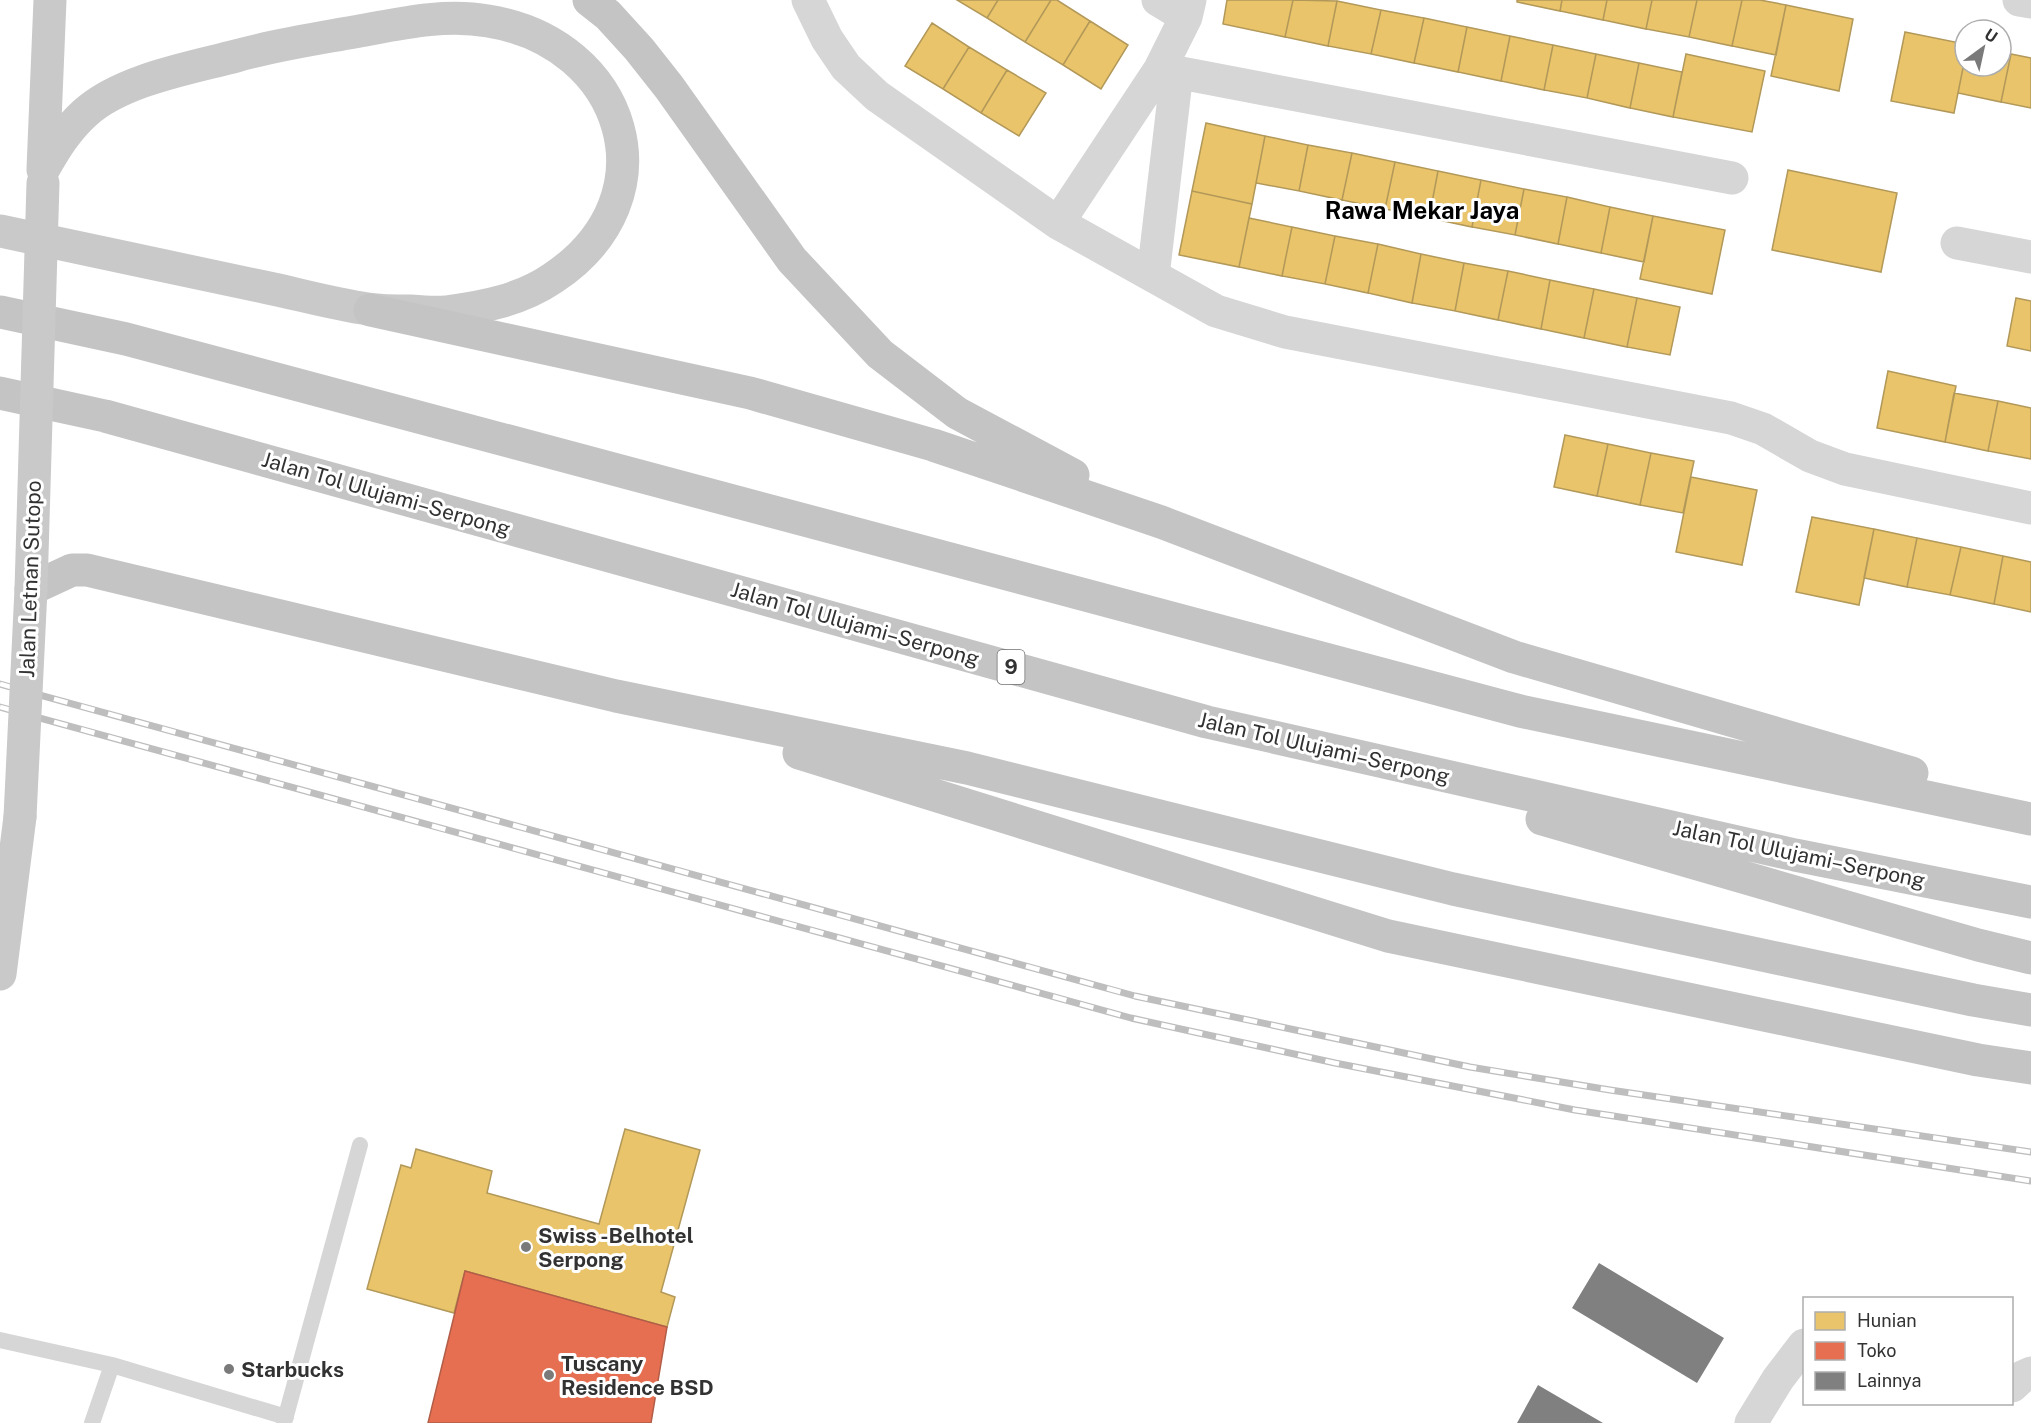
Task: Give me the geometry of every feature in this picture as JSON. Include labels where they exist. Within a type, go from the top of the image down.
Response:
[{"type":"highway","points":[[589,0],[608,15],[669,87],[792,260],[880,354],[957,414],[1161,522]]},
{"type":"highway","points":[[370,310],[750,393],[933,444],[1161,522],[1514,657],[2031,808]]},
{"type":"highway","points":[[0,312],[138,342],[1520,711],[2031,819]]},
{"type":"highway","name":"Jalan Tol Ulujami–Serpong","points":[[0,393],[105,416],[1207,722],[1795,855],[2031,902]]},
{"type":"highway","points":[[31,589],[72,570],[87,570],[616,696],[967,768],[1453,889],[1973,1000],[2031,1010]]},
{"type":"highway","points":[[616,696],[1388,936],[1978,1060],[2031,1068]]},
{"type":"highway","points":[[1207,722],[1978,945],[2031,958]]},
{"type":"main road","name":"Jalan Letnan Sutopo","points":[[0,974],[20,817],[31,589],[50,0]]},
{"type":"main road","points":[[0,231],[370,310],[441,313],[490,305],[524,295],[554,278],[582,255],[603,227],[619,196],[623,165],[621,136],[611,107],[594,77],[572,56],[548,40],[521,29],[487,20],[453,18],[413,21],[268,47],[144,81],[102,100],[86,112],[58,145],[43,177]]},
{"type":"street","points":[[808,0],[827,39],[846,67],[877,96],[1059,223],[1216,310],[1285,332],[1731,418],[1763,429],[1810,456],[1845,470],[2031,508]]},
{"type":"street","points":[[1154,276],[1169,70],[1188,8],[1158,0]]},
{"type":"street","points":[[2019,0],[2031,2]]},
{"type":"street","points":[[1059,223],[1169,70]]},
{"type":"street","points":[[1169,70],[1732,178]]},
{"type":"street","points":[[1958,243],[2031,257]]},
{"type":"street","points":[[1751,1423],[1778,1379],[1803,1346]]},
{"type":"street","points":[[2013,1385],[2031,1373]]},
{"type":"lane","points":[[0,1340],[112,1365],[285,1420],[360,1146]]},
{"type":"lane","points":[[92,1423],[112,1365]]},
{"type":"building: Hunian","points":[[957,0],[998,0],[987,18]]},
{"type":"building: Hunian","points":[[998,0],[1051,0],[1025,42],[987,18]]},
{"type":"building: Hunian","points":[[1051,0],[1057,0],[1090,21],[1063,65],[1025,42]]},
{"type":"building: Hunian","points":[[1227,0],[1293,0],[1285,37],[1223,24]]},
{"type":"building: Hunian","points":[[1293,0],[1337,1],[1328,46],[1285,37]]},
{"type":"building: Hunian","points":[[1517,0],[1562,0],[1560,11],[1517,2]]},
{"type":"building: Hunian","points":[[1562,0],[1607,0],[1603,20],[1560,11]]},
{"type":"building: Hunian","points":[[1607,0],[1652,0],[1646,29],[1603,20]]},
{"type":"building: Hunian","points":[[1652,0],[1697,0],[1689,37],[1646,29]]},
{"type":"building: Hunian","points":[[1697,0],[1742,0],[1732,46],[1689,37]]},
{"type":"building: Hunian","points":[[1742,0],[1760,0],[1786,5],[1776,55],[1732,46]]},
{"type":"building: Hunian","points":[[1337,1],[1381,10],[1371,54],[1328,46]]},
{"type":"building: Hunian","points":[[1786,5],[1853,19],[1839,91],[1771,76]]},
{"type":"building: Hunian","points":[[1381,10],[1424,18],[1414,63],[1371,54]]},
{"type":"building: Hunian","points":[[1424,18],[1467,27],[1458,72],[1414,63]]},
{"type":"building: Hunian","points":[[1090,21],[1128,45],[1101,89],[1063,65]]},
{"type":"building: Hunian","points":[[932,23],[969,47],[943,89],[905,66]]},
{"type":"building: Hunian","points":[[1467,27],[1510,36],[1501,81],[1458,72]]},
{"type":"building: Hunian","points":[[1905,32],[1953,42],[1953,78],[1961,78],[1954,113],[1891,101]]},
{"type":"building: Hunian","points":[[1510,36],[1553,45],[1544,90],[1501,81]]},
{"type":"building: Hunian","points":[[1553,45],[1596,54],[1587,98],[1544,90]]},
{"type":"building: Hunian","points":[[969,47],[1007,70],[981,113],[943,89]]},
{"type":"building: Hunian","points":[[1596,54],[1639,63],[1630,108],[1587,98]]},
{"type":"building: Hunian","points":[[1686,54],[1765,71],[1752,132],[1673,117]]},
{"type":"building: Hunian","points":[[2013,54],[2031,58],[2031,108],[2001,102],[2006,78],[2013,78]]},
{"type":"building: Hunian","points":[[1639,63],[1682,72],[1673,117],[1630,108]]},
{"type":"building: Hunian","points":[[1007,70],[1046,93],[1019,136],[981,113]]},
{"type":"building: Hunian","points":[[1961,78],[2006,78],[2001,102],[1958,93]]},
{"type":"building: Hunian","points":[[1206,123],[1265,136],[1252,204],[1192,191]]},
{"type":"building: Hunian","points":[[1265,136],[1308,145],[1299,191],[1256,183]]},
{"type":"building: Hunian","points":[[1308,145],[1352,153],[1342,200],[1299,191]]},
{"type":"building: Hunian","points":[[1352,153],[1395,162],[1385,209],[1342,200]]},
{"type":"building: Hunian","points":[[1395,162],[1438,171],[1429,218],[1385,209]]},
{"type":"building: Hunian","points":[[1788,170],[1897,193],[1881,272],[1772,250]]},
{"type":"building: Hunian","points":[[1438,171],[1481,180],[1472,227],[1429,218]]},
{"type":"building: Hunian","points":[[1481,180],[1524,189],[1515,235],[1472,227]]},
{"type":"building: Hunian","points":[[1524,189],[1567,197],[1558,244],[1515,235]]},
{"type":"building: Hunian","points":[[1192,191],[1252,204],[1239,267],[1179,255]]},
{"type":"building: Hunian","points":[[1567,197],[1610,207],[1601,253],[1558,244]]},
{"type":"building: Hunian","points":[[1610,207],[1653,216],[1644,262],[1601,253]]},
{"type":"building: Hunian","points":[[1653,216],[1725,230],[1712,294],[1640,279]]},
{"type":"building: Hunian","points":[[1249,218],[1292,227],[1282,276],[1239,267]]},
{"type":"building: Hunian","points":[[1292,227],[1335,236],[1325,284],[1282,276]]},
{"type":"building: Hunian","points":[[1335,236],[1378,244],[1368,293],[1325,284]]},
{"type":"building: Hunian","points":[[1378,244],[1421,254],[1412,303],[1368,293]]},
{"type":"building: Hunian","points":[[1421,254],[1464,263],[1455,311],[1412,303]]},
{"type":"building: Hunian","points":[[1464,263],[1508,271],[1498,320],[1455,311]]},
{"type":"building: Hunian","points":[[1508,271],[1550,280],[1541,329],[1498,320]]},
{"type":"building: Hunian","points":[[1550,280],[1594,289],[1584,338],[1541,329]]},
{"type":"building: Hunian","points":[[1594,289],[1637,298],[1627,347],[1584,338]]},
{"type":"building: Hunian","points":[[1637,298],[1680,307],[1670,355],[1627,347]]},
{"type":"building: Hunian","points":[[2016,298],[2031,301],[2031,351],[2007,346]]},
{"type":"building: Hunian","points":[[1888,371],[1956,386],[1945,442],[1877,428]]},
{"type":"building: Hunian","points":[[1954,393],[1998,401],[1988,451],[1945,442]]},
{"type":"building: Hunian","points":[[1998,401],[2031,408],[2031,459],[1988,451]]},
{"type":"building: Hunian","points":[[1565,435],[1608,444],[1597,496],[1554,487]]},
{"type":"building: Hunian","points":[[1608,444],[1651,453],[1640,505],[1597,496]]},
{"type":"building: Hunian","points":[[1651,453],[1694,461],[1683,513],[1640,505]]},
{"type":"building: Hunian","points":[[1691,477],[1757,490],[1742,565],[1676,552]]},
{"type":"building: Hunian","points":[[1812,517],[1874,529],[1859,605],[1796,592]]},
{"type":"building: Hunian","points":[[1874,529],[1917,538],[1907,587],[1864,578]]},
{"type":"building: Hunian","points":[[1917,538],[1961,547],[1950,595],[1907,587]]},
{"type":"building: Hunian","points":[[1961,547],[2003,556],[1994,604],[1950,595]]},
{"type":"building: Hunian","points":[[2003,556],[2031,562],[2031,612],[1994,604]]},
{"type":"building: Hunian","name":"Swiss -Belhotel Serpong","points":[[625,1129],[700,1150],[661,1292],[675,1297],[667,1327],[465,1271],[454,1313],[367,1289],[401,1165],[411,1168],[416,1149],[492,1171],[487,1193],[599,1224]]},
{"type":"building: Toko","name":"Tuscany Residence BSD","points":[[465,1271],[667,1327],[651,1423],[428,1423]]},
{"type":"building: Lainnya","points":[[1599,1263],[1724,1338],[1697,1383],[1572,1308]]},
{"type":"building: Lainnya","points":[[1538,1385],[1603,1423],[1517,1423]]},
{"type":"railway","points":[[0,684],[1135,996],[1470,1067],[2031,1152]]},
{"type":"railway","points":[[0,707],[1131,1018],[1335,1063],[1575,1110],[2031,1181]]},
{"type":"place","name":"Swiss -Belhotel Serpong","points":[[526,1247]]},
{"type":"place","name":"Starbucks","points":[[229,1369]]},
{"type":"place","name":"Tuscany Residence BSD","points":[[549,1375]]},
{"type":"district","name":"Rawa Mekar Jaya","points":[[1422,210]]}]
